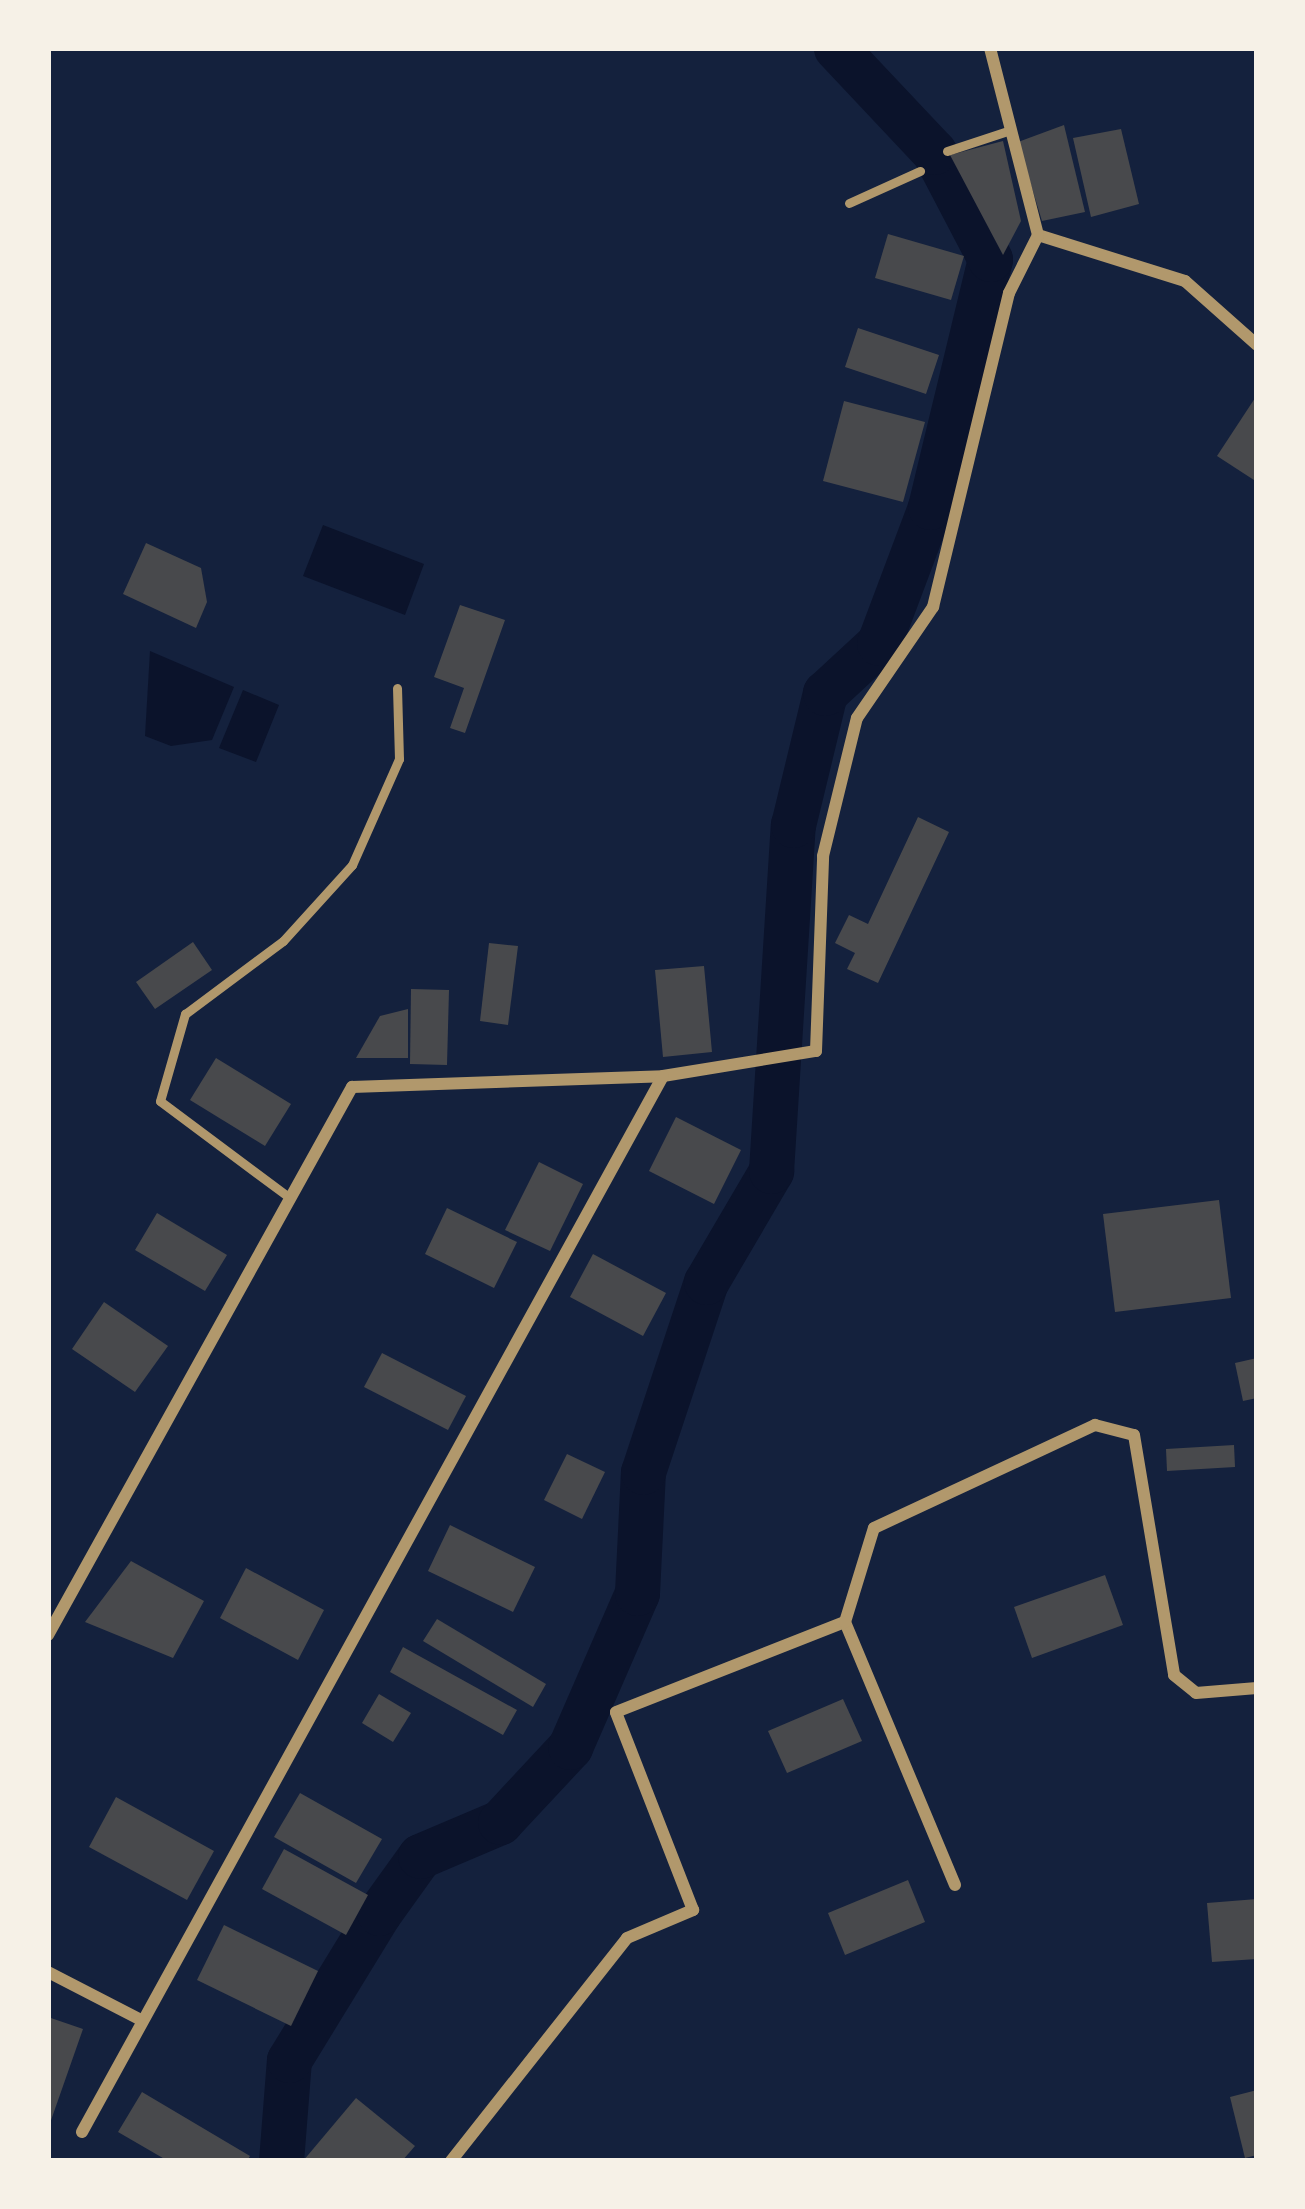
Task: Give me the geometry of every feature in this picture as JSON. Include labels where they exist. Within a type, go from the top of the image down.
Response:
[{"type":"street","points":[[48,1635],[286,1195],[352,1087],[663,1076],[790,1063],[819,1037],[823,856],[856,718],[933,607],[1009,293],[1038,235],[990,48]]},
{"type":"street","points":[[1038,235],[1185,281],[1257,345]]},
{"type":"street","points":[[82,2132],[139,2019],[663,1076]]},
{"type":"street","points":[[956,1885],[845,1622],[874,1528],[1095,1425],[1134,1435],[1174,1675],[1196,1694],[1257,1688]]},
{"type":"street","points":[[452,2161],[628,1938],[693,1910],[616,1712],[845,1622]]},
{"type":"street","points":[[48,1972],[139,2019]]},
{"type":"lane","points":[[947,151],[1011,130]]},
{"type":"lane","points":[[849,202],[920,171]]},
{"type":"lane","points":[[286,1195],[160,1101],[184,1014],[283,941],[352,865],[399,759],[398,688]]},
{"type":"water","points":[[323,525],[424,564],[405,615],[303,576]]},
{"type":"water","points":[[150,651],[234,687],[212,740],[171,746],[145,736]]},
{"type":"water","points":[[243,690],[279,705],[256,762],[219,748]]},
{"type":"building","points":[[1064,125],[1085,212],[1042,221],[1018,142]]},
{"type":"building","points":[[1121,129],[1139,204],[1091,217],[1073,138]]},
{"type":"building","points":[[1003,141],[1021,221],[1003,255],[950,155]]},
{"type":"building","points":[[888,234],[964,256],[951,300],[875,278]]},
{"type":"building","points":[[858,328],[939,355],[926,394],[845,367]]},
{"type":"building","points":[[1257,395],[1257,482],[1217,456]]},
{"type":"building","points":[[844,401],[925,422],[903,502],[823,481]]},
{"type":"building","points":[[146,543],[201,568],[207,602],[196,628],[123,594]]},
{"type":"building","points":[[460,605],[505,620],[465,733],[450,728],[464,688],[434,677]]},
{"type":"building","points":[[918,817],[949,832],[878,983],[847,969],[855,953],[835,943],[849,915],[868,924]]},
{"type":"building","points":[[193,942],[212,970],[155,1009],[136,982]]},
{"type":"building","points":[[489,943],[518,946],[508,1025],[480,1021]]},
{"type":"building","points":[[704,966],[712,1052],[663,1057],[655,970]]},
{"type":"building","points":[[411,989],[449,990],[447,1065],[410,1064]]},
{"type":"building","points":[[408,1009],[408,1058],[356,1058],[380,1016]]},
{"type":"building","points":[[216,1058],[291,1104],[265,1146],[190,1100]]},
{"type":"building","points":[[676,1117],[741,1150],[714,1204],[649,1171]]},
{"type":"building","points":[[539,1162],[583,1184],[550,1251],[505,1230]]},
{"type":"building","points":[[1219,1200],[1231,1298],[1115,1312],[1103,1214]]},
{"type":"building","points":[[447,1208],[517,1242],[494,1288],[425,1254]]},
{"type":"building","points":[[157,1213],[227,1255],[205,1291],[135,1250]]},
{"type":"building","points":[[593,1254],[666,1293],[643,1336],[570,1297]]},
{"type":"building","points":[[104,1302],[168,1346],[135,1392],[72,1349]]},
{"type":"building","points":[[382,1353],[466,1396],[448,1430],[364,1387]]},
{"type":"building","points":[[1257,1358],[1257,1398],[1243,1401],[1235,1363]]},
{"type":"building","points":[[1234,1445],[1235,1467],[1167,1471],[1166,1449]]},
{"type":"building","points":[[567,1454],[605,1472],[582,1519],[544,1500]]},
{"type":"building","points":[[450,1525],[535,1567],[513,1612],[428,1571]]},
{"type":"building","points":[[131,1561],[204,1601],[173,1658],[85,1622]]},
{"type":"building","points":[[246,1568],[324,1610],[298,1660],[220,1618]]},
{"type":"building","points":[[1105,1575],[1123,1625],[1032,1658],[1014,1607]]},
{"type":"building","points":[[437,1619],[546,1684],[533,1707],[423,1641]]},
{"type":"building","points":[[403,1647],[517,1710],[503,1735],[390,1672]]},
{"type":"building","points":[[379,1694],[411,1713],[393,1742],[362,1723]]},
{"type":"building","points":[[843,1699],[862,1741],[787,1773],[768,1731]]},
{"type":"building","points":[[300,1793],[382,1839],[356,1883],[274,1837]]},
{"type":"building","points":[[116,1797],[214,1851],[187,1900],[89,1847]]},
{"type":"building","points":[[284,1849],[368,1895],[346,1935],[262,1889]]},
{"type":"building","points":[[908,1880],[925,1922],[845,1955],[828,1913]]},
{"type":"building","points":[[1257,1899],[1257,1959],[1212,1962],[1207,1903]]},
{"type":"building","points":[[224,1925],[318,1971],[291,2026],[197,1980]]},
{"type":"building","points":[[48,2017],[83,2029],[49,2126],[48,2126]]},
{"type":"building","points":[[1257,2090],[1257,2155],[1245,2158],[1230,2097]]},
{"type":"building","points":[[142,2092],[250,2156],[247,2161],[168,2161],[118,2132]]},
{"type":"building","points":[[356,2098],[415,2146],[402,2161],[303,2161]]},
{"type":"waterway","points":[[281,2161],[289,2060],[379,1913],[420,1856],[500,1822],[570,1747],[637,1593],[643,1472],[706,1282],[771,1171],[793,825],[825,693],[879,643],[930,507],[990,259],[934,152],[836,48]]}]
